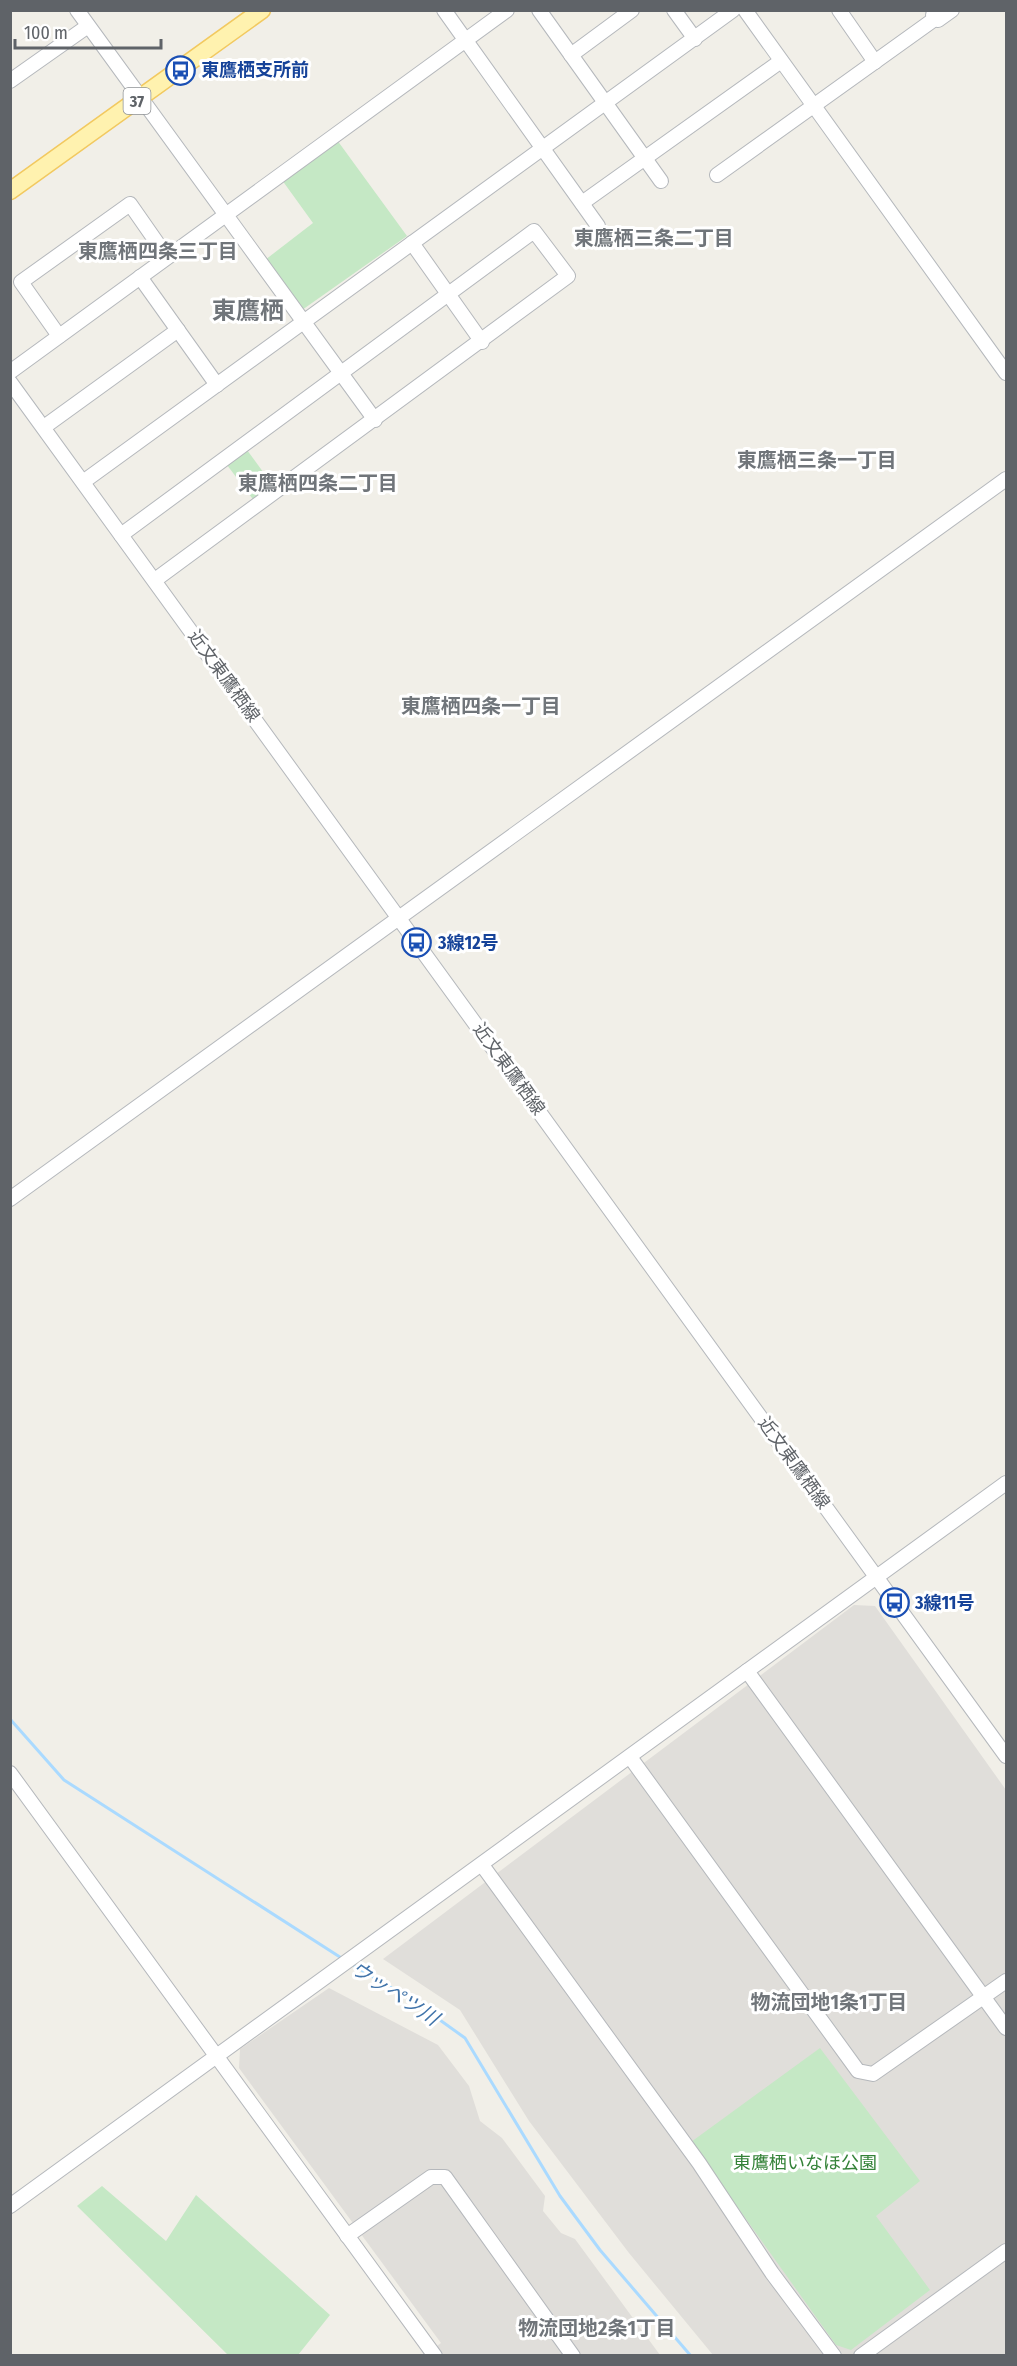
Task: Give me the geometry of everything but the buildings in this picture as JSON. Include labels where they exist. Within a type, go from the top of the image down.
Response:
[{"type":"main road","name":"37","points":[[10,191],[262,10]]},
{"type":"street","points":[[77,10],[375,420]]},
{"type":"street","points":[[444,10],[598,226]]},
{"type":"street","points":[[10,372],[507,10]]},
{"type":"street","points":[[539,10],[661,181]]},
{"type":"street","points":[[572,55],[632,10]]},
{"type":"street","points":[[674,10],[695,39]]},
{"type":"street","points":[[83,482],[733,10]]},
{"type":"street","points":[[745,10],[1006,373]]},
{"type":"street","points":[[838,10],[875,62]]},
{"type":"street","points":[[717,175],[875,62],[933,14],[938,21],[952,10]]},
{"type":"street","points":[[10,81],[88,26]]},
{"type":"street","points":[[582,202],[781,61]]},
{"type":"street","points":[[60,336],[21,282],[129,204],[167,256]]},
{"type":"street","points":[[121,535],[534,231],[568,276],[482,342],[155,580]]},
{"type":"street","points":[[412,243],[482,342]]},
{"type":"street","points":[[140,277],[217,385]]},
{"type":"street","points":[[44,428],[178,330]]},
{"type":"street","name":"近文東鷹栖線","points":[[10,382],[1006,1756]]},
{"type":"street","points":[[10,1199],[1006,479]]},
{"type":"street","points":[[10,2206],[1006,1483]]},
{"type":"street","points":[[747,1671],[1006,2028]]},
{"type":"street","points":[[630,1757],[858,2072],[873,2074],[1006,1981]]},
{"type":"street","points":[[10,1773],[435,2355]]},
{"type":"street","points":[[482,1864],[699,2163],[772,2273],[834,2355]]},
{"type":"street","points":[[348,2236],[431,2177],[445,2177],[573,2355]]},
{"type":"street","points":[[861,2355],[1006,2251]]},
{"type":"shaded area","points":[[854,1605],[875,1606],[1006,1790],[1006,2355],[713,2355],[629,2253],[529,2121],[460,2010],[383,1959]]},
{"type":"shaded area","points":[[329,1988],[438,2045],[469,2086],[480,2121],[502,2138],[545,2196],[543,2211],[561,2233],[575,2239],[660,2355],[425,2355],[441,2343],[239,2068],[240,2049]]},
{"type":"green space","points":[[337,140],[407,236],[302,310],[265,260],[313,223],[282,180]]},
{"type":"green space","points":[[247,450],[274,487],[255,502],[227,465]]},
{"type":"green space","name":"東鷹栖いなほ公園","points":[[820,2048],[920,2181],[876,2216],[930,2290],[851,2350],[836,2345],[691,2142]]},
{"type":"green space","points":[[102,2186],[166,2241],[196,2195],[330,2315],[298,2355],[228,2355],[77,2206]]},
{"type":"waterway","name":"ウッペツ川","points":[[10,1719],[64,1780],[343,1959]]},
{"type":"waterway","name":"ウッペツ川","points":[[351,1964],[412,2000],[465,2038],[560,2196],[600,2250],[691,2356]]},
{"type":"place","name":"東鷹栖支所前","points":[[180,70]]},
{"type":"place","name":"3線12号","points":[[417,943]]},
{"type":"place","name":"3線11号","points":[[894,1603]]},
{"type":"district","name":"東鷹栖三条二丁目","points":[[654,238]]},
{"type":"district","name":"東鷹栖四条三丁目","points":[[158,251]]},
{"type":"district","name":"東鷹栖","points":[[248,311]]},
{"type":"district","name":"東鷹栖三条一丁目","points":[[817,460]]},
{"type":"district","name":"東鷹栖四条二丁目","points":[[318,483]]},
{"type":"district","name":"東鷹栖四条一丁目","points":[[481,706]]},
{"type":"district","name":"物流団地1条1丁目","points":[[829,2002]]},
{"type":"district","name":"物流団地2条1丁目","points":[[597,2328]]}]
